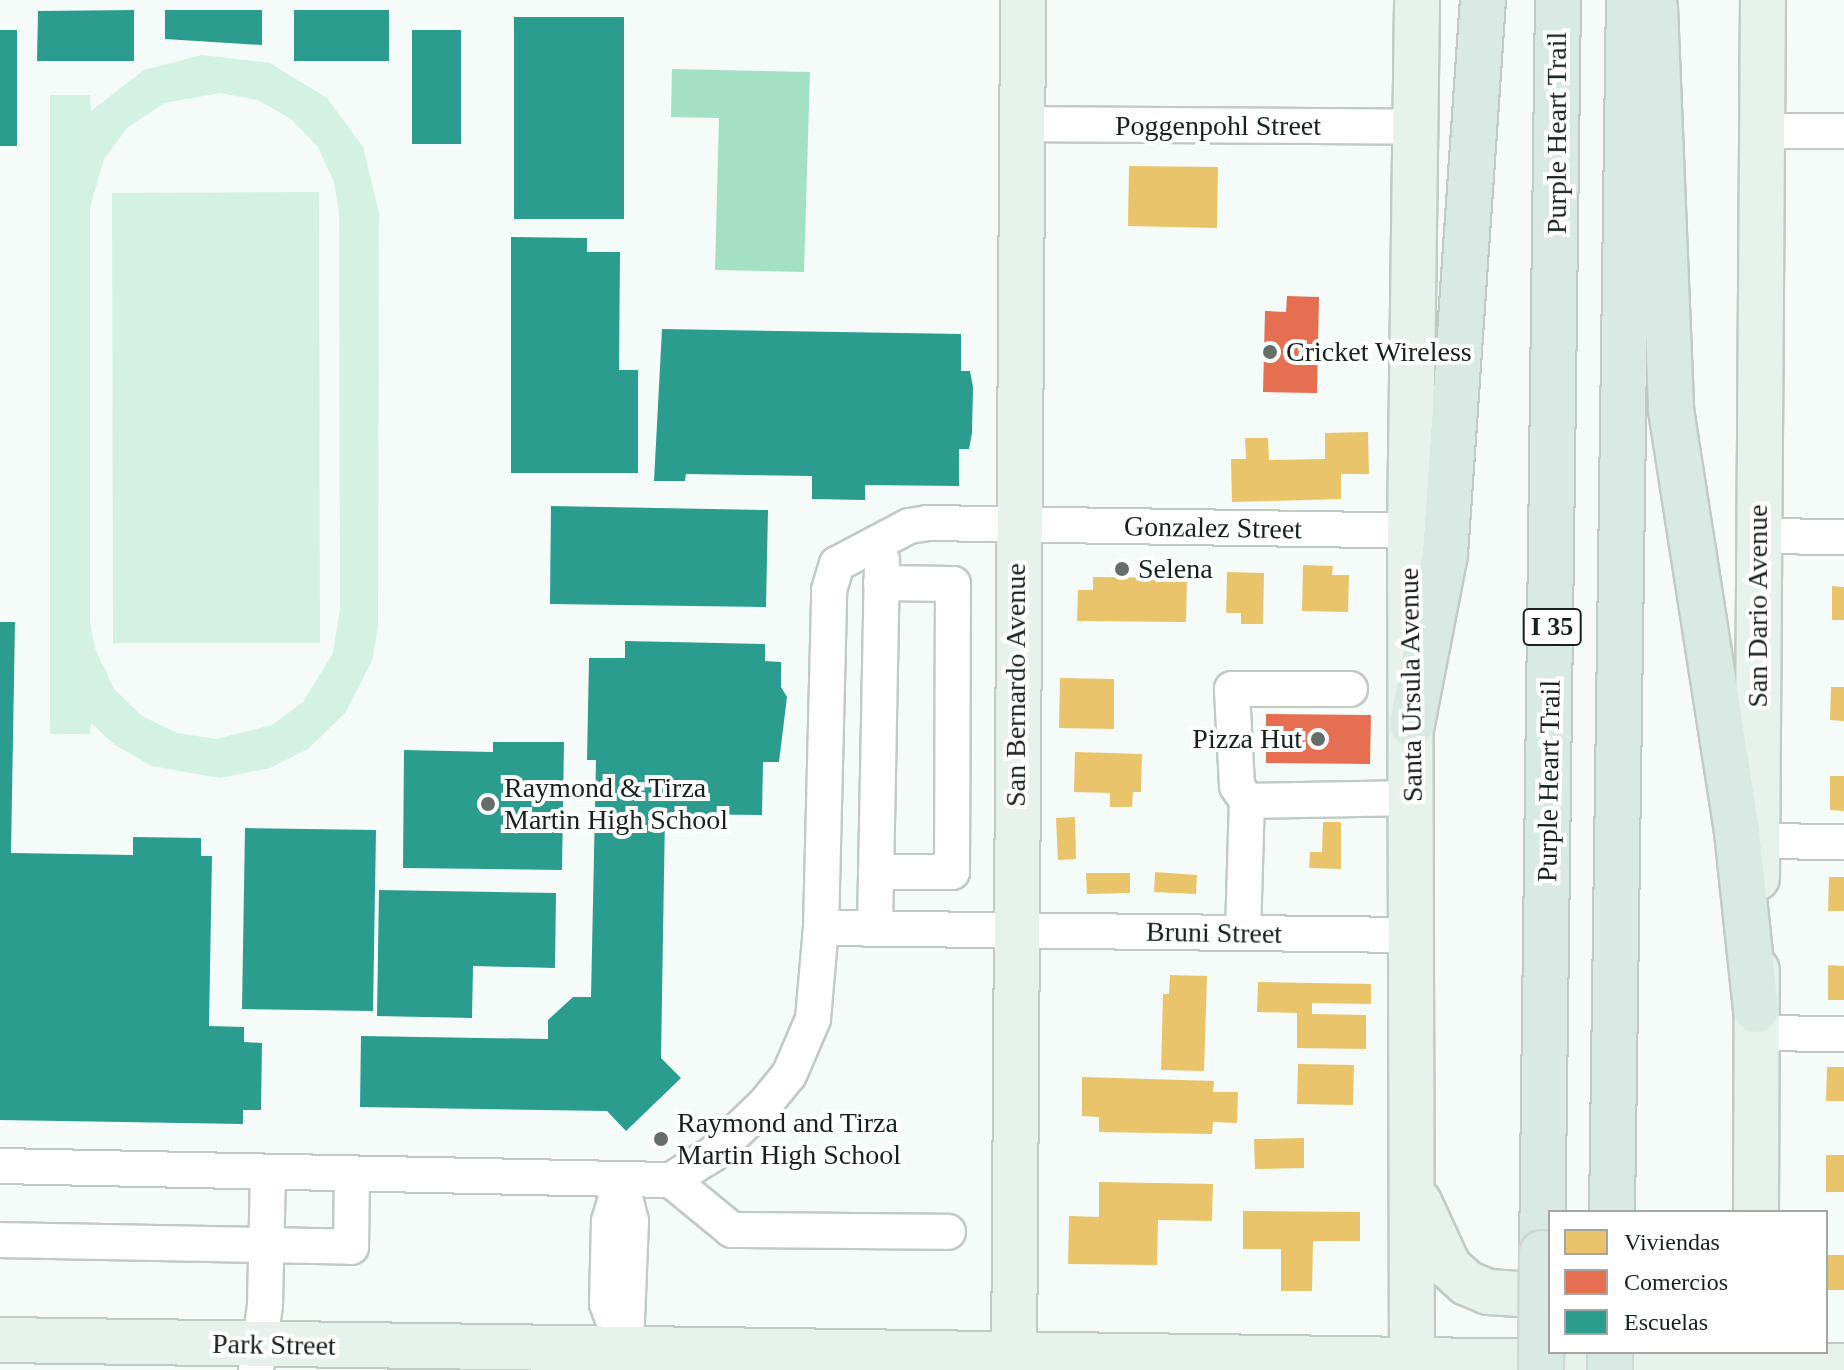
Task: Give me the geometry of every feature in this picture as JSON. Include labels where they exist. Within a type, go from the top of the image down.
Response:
[{"type":"highway","points":[[1412,724],[1445,554],[1483,0]]},
{"type":"highway","name":"Purple Heart Trail","points":[[1541,1370],[1558,0]]},
{"type":"highway","name":"I 35","points":[[1612,1210],[1629,0]]},
{"type":"highway","points":[[1655,0],[1671,410],[1737,832],[1756,1021]]},
{"type":"main road","name":"San Bernardo Avenue","points":[[1014,1364],[1017,526],[1023,0]]},
{"type":"main road","name":"Santa Ursula Avenue","points":[[1412,1366],[1414,935],[1410,531],[1417,0]]},
{"type":"main road","name":"San Dario Avenue","points":[[1753,1206],[1763,0]]},
{"type":"main road","points":[[1414,1193],[1449,1267],[1467,1283],[1488,1292],[1548,1296]]},
{"type":"main road","name":"Park Street","points":[[0,1340],[256,1358],[1412,1366],[1755,1362],[1844,1366]]},
{"type":"street","name":"Poggenpohl Street","points":[[1023,124],[1413,127]]},
{"type":"street","points":[[1762,131],[1844,131]]},
{"type":"street","name":"Gonzalez Street","points":[[671,1180],[713,1154],[789,1075],[813,1019],[821,928],[829,590],[837,564],[882,539],[927,523],[1410,531]]},
{"type":"street","points":[[1758,536],[1844,537]]},
{"type":"street","points":[[875,928],[882,539]]},
{"type":"street","points":[[876,872],[952,872],[953,584],[881,583]]},
{"type":"street","points":[[1243,933],[1247,801],[1237,786],[1232,689],[1350,689]]},
{"type":"street","points":[[1247,801],[1413,798]]},
{"type":"street","points":[[1757,841],[1844,842]]},
{"type":"street","name":"Bruni Street","points":[[821,928],[1414,935]]},
{"type":"street","points":[[1756,1021],[1844,1034]]},
{"type":"street","points":[[0,1166],[621,1182],[671,1180],[732,1230],[948,1232]]},
{"type":"street","points":[[256,1358],[265,1305],[268,1173]]},
{"type":"street","points":[[0,1240],[351,1247],[352,1175]]},
{"type":"street","points":[[621,1182],[631,1221],[625,1361]]},
{"type":"shaded area","points":[[202,55],[270,63],[327,98],[363,147],[379,213],[378,627],[372,661],[345,713],[308,749],[270,768],[220,778],[152,766],[115,745],[91,723],[90,734],[50,734],[50,95],[90,95],[91,111],[144,70]],"holes":[[[220,93],[258,100],[291,119],[318,147],[334,182],[339,213],[340,609],[333,653],[303,702],[272,725],[216,739],[177,733],[142,716],[114,689],[95,648],[90,623],[90,208],[104,159],[127,128],[164,103]]]},
{"type":"shaded area","points":[[672,69],[810,72],[804,272],[715,270],[719,118],[671,117]]},
{"type":"shaded area","points":[[319,192],[320,643],[113,643],[112,193]]},
{"type":"building: Viviendas","points":[[1129,166],[1218,167],[1217,228],[1128,226]]},
{"type":"building: Viviendas","points":[[1368,432],[1369,474],[1341,474],[1341,499],[1232,502],[1231,459],[1246,459],[1245,438],[1268,438],[1269,460],[1325,459],[1325,433]]},
{"type":"building: Viviendas","points":[[1303,565],[1333,566],[1332,575],[1349,575],[1348,612],[1302,611]]},
{"type":"building: Viviendas","points":[[1227,572],[1264,573],[1263,624],[1241,624],[1241,613],[1226,613]]},
{"type":"building: Viviendas","points":[[1093,577],[1187,578],[1186,622],[1077,621],[1078,590],[1093,590]]},
{"type":"building: Viviendas","points":[[1832,586],[1844,587],[1844,620],[1832,620]]},
{"type":"building: Viviendas","points":[[1060,678],[1114,679],[1114,729],[1059,728]]},
{"type":"building: Viviendas","points":[[1831,687],[1844,687],[1844,721],[1830,720]]},
{"type":"building: Viviendas","points":[[1075,752],[1142,754],[1141,792],[1133,792],[1132,807],[1110,807],[1110,793],[1074,792]]},
{"type":"building: Viviendas","points":[[1830,776],[1844,776],[1844,811],[1830,810]]},
{"type":"building: Viviendas","points":[[1075,817],[1076,859],[1058,860],[1056,818]]},
{"type":"building: Viviendas","points":[[1323,822],[1341,822],[1341,869],[1309,868],[1310,852],[1322,852]]},
{"type":"building: Viviendas","points":[[1155,872],[1197,875],[1196,894],[1154,892]]},
{"type":"building: Viviendas","points":[[1086,873],[1130,873],[1130,893],[1087,894]]},
{"type":"building: Viviendas","points":[[1829,877],[1844,877],[1844,911],[1828,911]]},
{"type":"building: Viviendas","points":[[1828,965],[1844,966],[1844,1000],[1828,1000]]},
{"type":"building: Viviendas","points":[[1170,975],[1207,976],[1204,1071],[1161,1070],[1163,994],[1169,994]]},
{"type":"building: Viviendas","points":[[1258,982],[1371,984],[1371,1004],[1312,1003],[1312,1014],[1366,1015],[1366,1049],[1297,1048],[1297,1013],[1257,1012]]},
{"type":"building: Viviendas","points":[[1298,1064],[1354,1065],[1353,1105],[1297,1104]]},
{"type":"building: Viviendas","points":[[1827,1067],[1844,1067],[1844,1101],[1826,1101]]},
{"type":"building: Viviendas","points":[[1082,1077],[1214,1081],[1213,1092],[1238,1092],[1237,1123],[1213,1122],[1212,1134],[1099,1132],[1099,1117],[1082,1116]]},
{"type":"building: Viviendas","points":[[1304,1138],[1304,1168],[1255,1169],[1254,1139]]},
{"type":"building: Viviendas","points":[[1826,1155],[1844,1155],[1844,1192],[1826,1192]]},
{"type":"building: Viviendas","points":[[1099,1182],[1213,1184],[1212,1221],[1158,1220],[1157,1265],[1068,1264],[1069,1216],[1099,1217]]},
{"type":"building: Viviendas","points":[[1243,1211],[1360,1212],[1360,1241],[1313,1241],[1312,1291],[1281,1291],[1281,1249],[1243,1249]]},
{"type":"building: Viviendas","points":[[1828,1255],[1844,1255],[1844,1290],[1828,1290]]},
{"type":"building: Comercios","points":[[1287,296],[1319,297],[1317,393],[1263,392],[1265,311],[1286,312]]},
{"type":"building: Comercios","name":"Pizza Hut","points":[[1266,714],[1371,715],[1370,764],[1266,763]]},
{"type":"building: Escuelas","points":[[134,10],[134,61],[37,61],[38,11]]},
{"type":"building: Escuelas","points":[[165,10],[262,10],[262,45],[165,39]]},
{"type":"building: Escuelas","points":[[294,10],[389,10],[389,61],[294,61]]},
{"type":"building: Escuelas","points":[[514,17],[624,17],[624,219],[514,219]]},
{"type":"building: Escuelas","points":[[0,30],[17,30],[17,146],[0,146]]},
{"type":"building: Escuelas","points":[[412,30],[461,30],[461,144],[412,144]]},
{"type":"building: Escuelas","points":[[511,237],[587,238],[587,252],[620,252],[619,370],[638,370],[638,473],[511,473]]},
{"type":"building: Escuelas","points":[[662,329],[961,334],[961,371],[970,371],[973,387],[972,433],[969,449],[959,449],[959,486],[865,485],[865,500],[812,499],[812,476],[686,474],[685,481],[654,481]]},
{"type":"building: Escuelas","points":[[551,506],[768,510],[766,607],[550,604]]},
{"type":"building: Escuelas","points":[[0,622],[15,622],[11,853],[133,855],[133,837],[201,838],[201,856],[212,856],[209,1026],[244,1027],[244,1042],[262,1043],[261,1110],[243,1110],[243,1124],[0,1120]]},
{"type":"building: Escuelas","points":[[625,641],[765,644],[765,661],[781,662],[781,687],[787,697],[779,762],[763,762],[762,815],[665,814],[661,1058],[681,1078],[626,1131],[607,1111],[360,1107],[361,1036],[548,1039],[548,1020],[573,997],[591,997],[596,760],[587,760],[589,658],[625,658]]},
{"type":"building: Escuelas","points":[[493,742],[564,742],[562,870],[403,868],[404,750],[493,752]]},
{"type":"building: Escuelas","points":[[245,828],[376,830],[373,1011],[242,1009]]},
{"type":"building: Escuelas","points":[[379,890],[556,893],[555,968],[473,966],[472,1018],[377,1016]]},
{"type":"place","name":"Cricket Wireless","points":[[1270,352]]},
{"type":"place","name":"Selena","points":[[1122,569]]},
{"type":"place","name":"Pizza Hut","points":[[1318,739]]},
{"type":"place","name":"Raymond & Tirza Martin High School","points":[[488,804]]},
{"type":"place","name":"Raymond and Tirza Martin High School","points":[[661,1139]]}]
